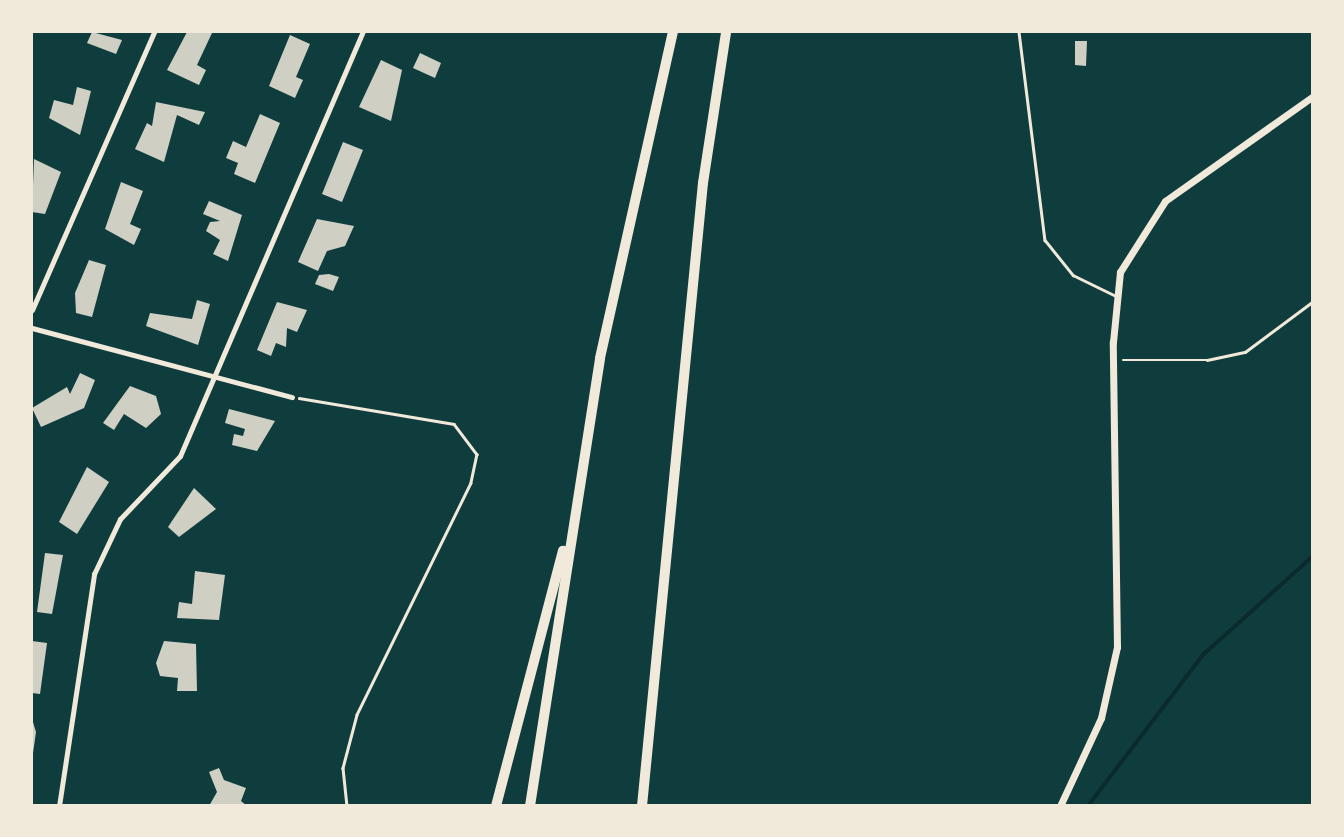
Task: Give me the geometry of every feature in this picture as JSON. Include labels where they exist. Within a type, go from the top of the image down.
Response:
[{"type":"highway","points":[[530,806],[573,518],[621,253],[673,32]]},
{"type":"highway","points":[[642,806],[703,183],[726,32]]},
{"type":"highway","points":[[496,806],[573,518]]},
{"type":"street","points":[[32,310],[154,32]]},
{"type":"street","points":[[59,806],[93,573],[120,519],[180,456],[363,32]]},
{"type":"street","points":[[1060,806],[1101,718],[1116,647],[1113,360],[1116,296],[1131,246],[1165,201],[1312,97]]},
{"type":"street","points":[[32,328],[292,397]]},
{"type":"lane","points":[[1019,32],[1045,240],[1073,275],[1116,296]]},
{"type":"path","points":[[1113,360],[1230,357],[1264,341],[1312,302]]},
{"type":"path","points":[[292,397],[454,424],[477,454],[471,483],[357,715],[342,768],[347,806]]},
{"type":"building","points":[[92,32],[122,40],[116,54],[87,43]]},
{"type":"building","points":[[187,32],[212,33],[197,65],[206,70],[199,85],[167,70]]},
{"type":"building","points":[[290,35],[310,44],[296,77],[303,80],[295,98],[269,86]]},
{"type":"building","points":[[1075,41],[1087,41],[1086,66],[1075,65]]},
{"type":"building","points":[[420,53],[441,63],[435,78],[413,68]]},
{"type":"building","points":[[381,60],[402,70],[391,121],[359,107]]},
{"type":"building","points":[[77,87],[91,91],[80,135],[49,118],[54,100],[73,105]]},
{"type":"building","points":[[156,102],[205,112],[199,125],[177,115],[164,162],[135,149],[147,123],[152,126]]},
{"type":"building","points":[[260,114],[280,123],[255,183],[234,174],[238,163],[226,158],[233,141],[246,147]]},
{"type":"building","points":[[343,142],[363,150],[342,202],[322,194]]},
{"type":"building","points":[[34,159],[61,172],[45,214],[32,212]]},
{"type":"building","points":[[121,182],[143,191],[130,224],[141,229],[134,245],[105,229]]},
{"type":"building","points":[[209,201],[242,215],[228,261],[213,254],[220,240],[206,231],[210,222],[220,221],[203,214]]},
{"type":"building","points":[[317,219],[354,226],[345,246],[327,251],[318,271],[298,262]]},
{"type":"building","points":[[89,260],[106,265],[92,317],[76,313],[75,293]]},
{"type":"building","points":[[319,275],[339,277],[333,291],[315,284]]},
{"type":"building","points":[[197,300],[210,304],[198,345],[146,326],[150,313],[192,319]]},
{"type":"building","points":[[277,302],[307,310],[297,332],[287,328],[286,347],[276,343],[271,356],[257,350]]},
{"type":"building","points":[[80,373],[95,380],[84,408],[41,427],[32,408],[67,387],[70,394]]},
{"type":"building","points":[[130,386],[156,396],[161,414],[146,428],[124,414],[114,430],[103,423]]},
{"type":"building","points":[[229,409],[275,421],[257,451],[232,445],[234,434],[243,436],[245,429],[225,423]]},
{"type":"building","points":[[87,467],[109,482],[77,534],[59,522]]},
{"type":"building","points":[[194,488],[216,509],[179,537],[168,527]]},
{"type":"building","points":[[45,553],[63,555],[52,614],[37,612]]},
{"type":"building","points":[[195,571],[225,575],[219,620],[177,618],[179,602],[192,604]]},
{"type":"building","points":[[32,641],[47,643],[40,694],[32,693]]},
{"type":"building","points":[[164,641],[196,644],[197,691],[177,691],[178,678],[160,676],[156,663]]},
{"type":"building","points":[[32,719],[36,732],[33,753],[32,753]]},
{"type":"building","points":[[219,768],[224,780],[246,788],[241,801],[247,806],[209,806],[217,792],[209,772]]},
{"type":"waterway","points":[[1088,806],[1204,654],[1312,557]]}]
